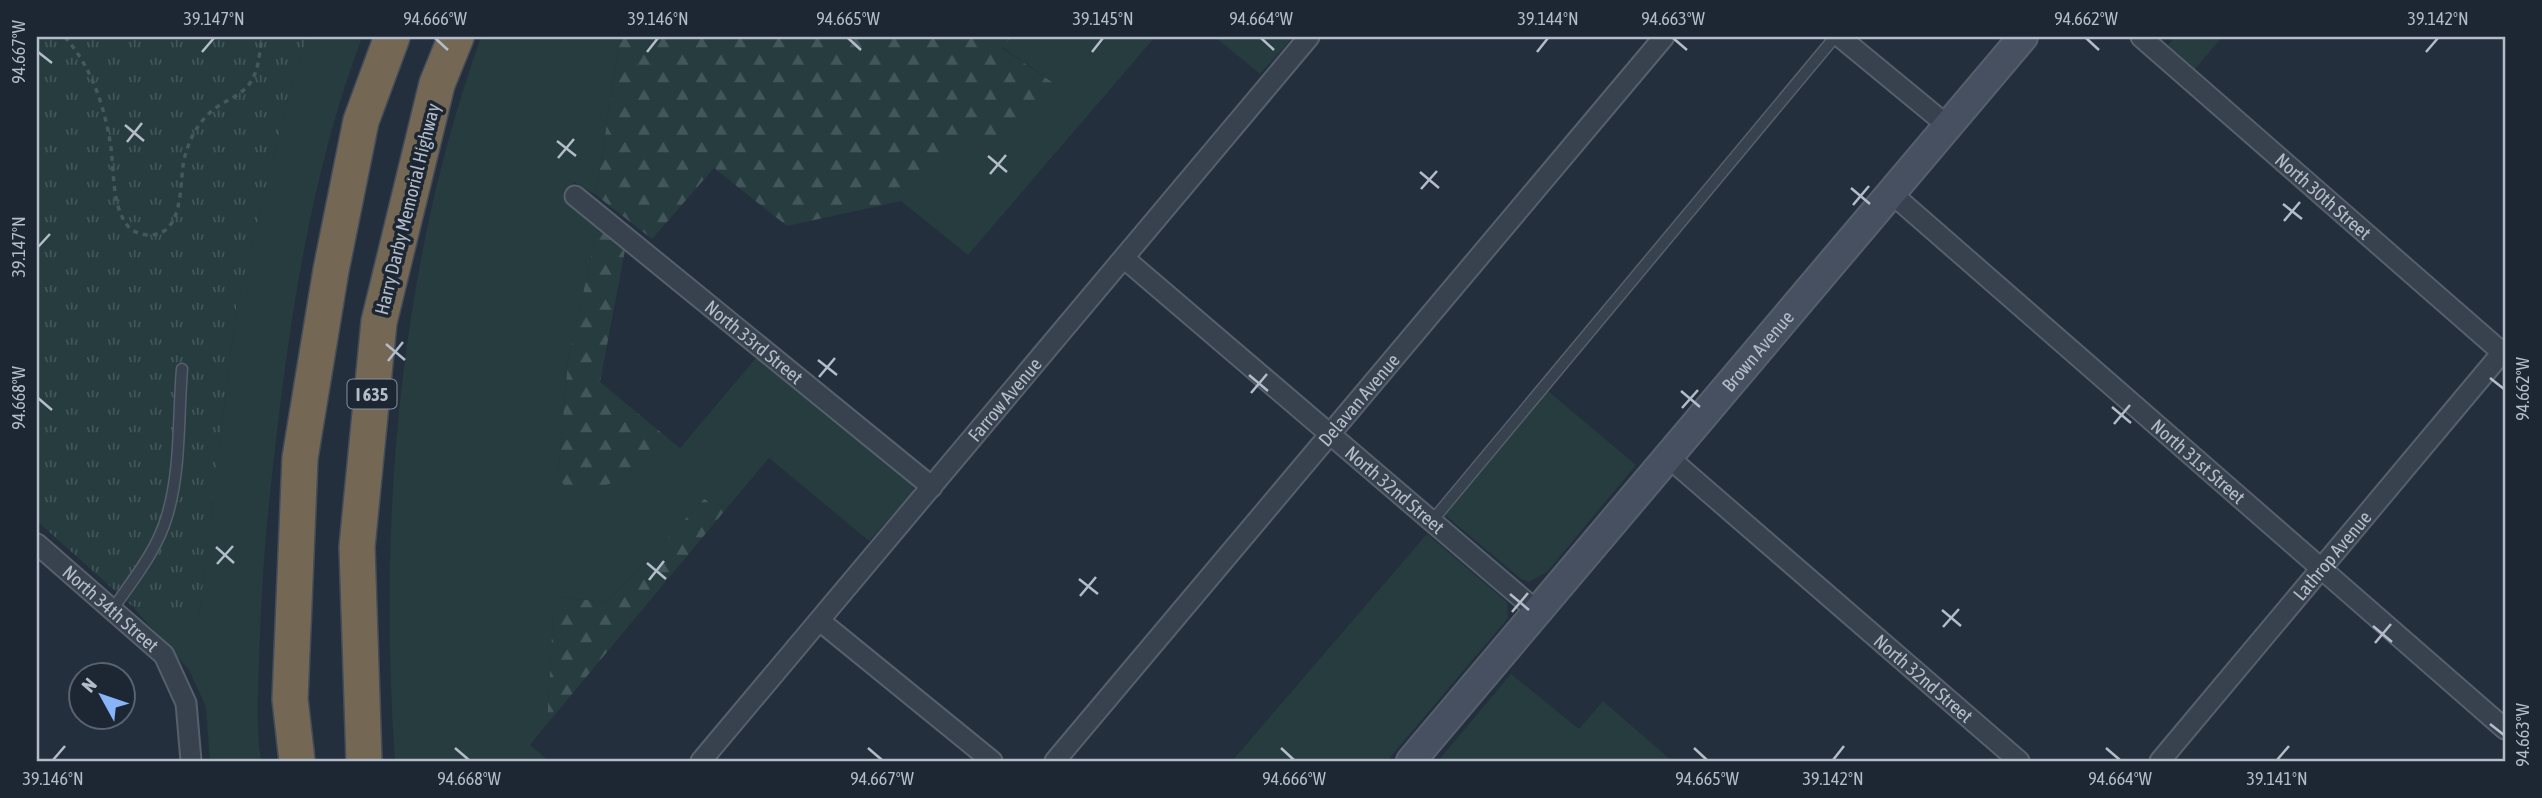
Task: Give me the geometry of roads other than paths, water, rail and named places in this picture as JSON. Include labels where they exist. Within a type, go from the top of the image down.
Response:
[{"type":"highway","points":[[297,761],[290,699],[300,458],[331,270],[361,121],[392,37]]},
{"type":"highway","name":"Harry Darby Memorial Highway","points":[[364,761],[357,547],[379,322],[437,84],[456,37]]},
{"type":"main road","name":"Brown Avenue","points":[[1411,761],[2023,37]]},
{"type":"street","name":"Farrow Avenue","points":[[701,761],[1309,37]]},
{"type":"street","name":"Delavan Avenue","points":[[1055,761],[1664,37]]},
{"type":"street","points":[[1838,37],[1948,126]]},
{"type":"street","name":"North 30th Street","points":[[2141,37],[2504,352]]},
{"type":"street","name":"North 31st Street","points":[[1891,193],[2505,729]]},
{"type":"street","name":"North 33rd Street","points":[[575,196],[932,487]]},
{"type":"street","name":"North 32nd Street","points":[[1125,259],[1538,612]]},
{"type":"street","name":"Lathrop Avenue","points":[[2160,761],[2504,352]]},
{"type":"street","name":"North 32nd Street","points":[[1668,457],[2019,761]]},
{"type":"street","name":"North 34th Street","points":[[37,544],[164,655],[186,703],[191,761]]},
{"type":"street","points":[[820,621],[992,761]]},
{"type":"lane","points":[[1432,521],[1838,37]]},
{"type":"lane","points":[[113,610],[146,560],[167,516],[174,480],[182,369]]}]
